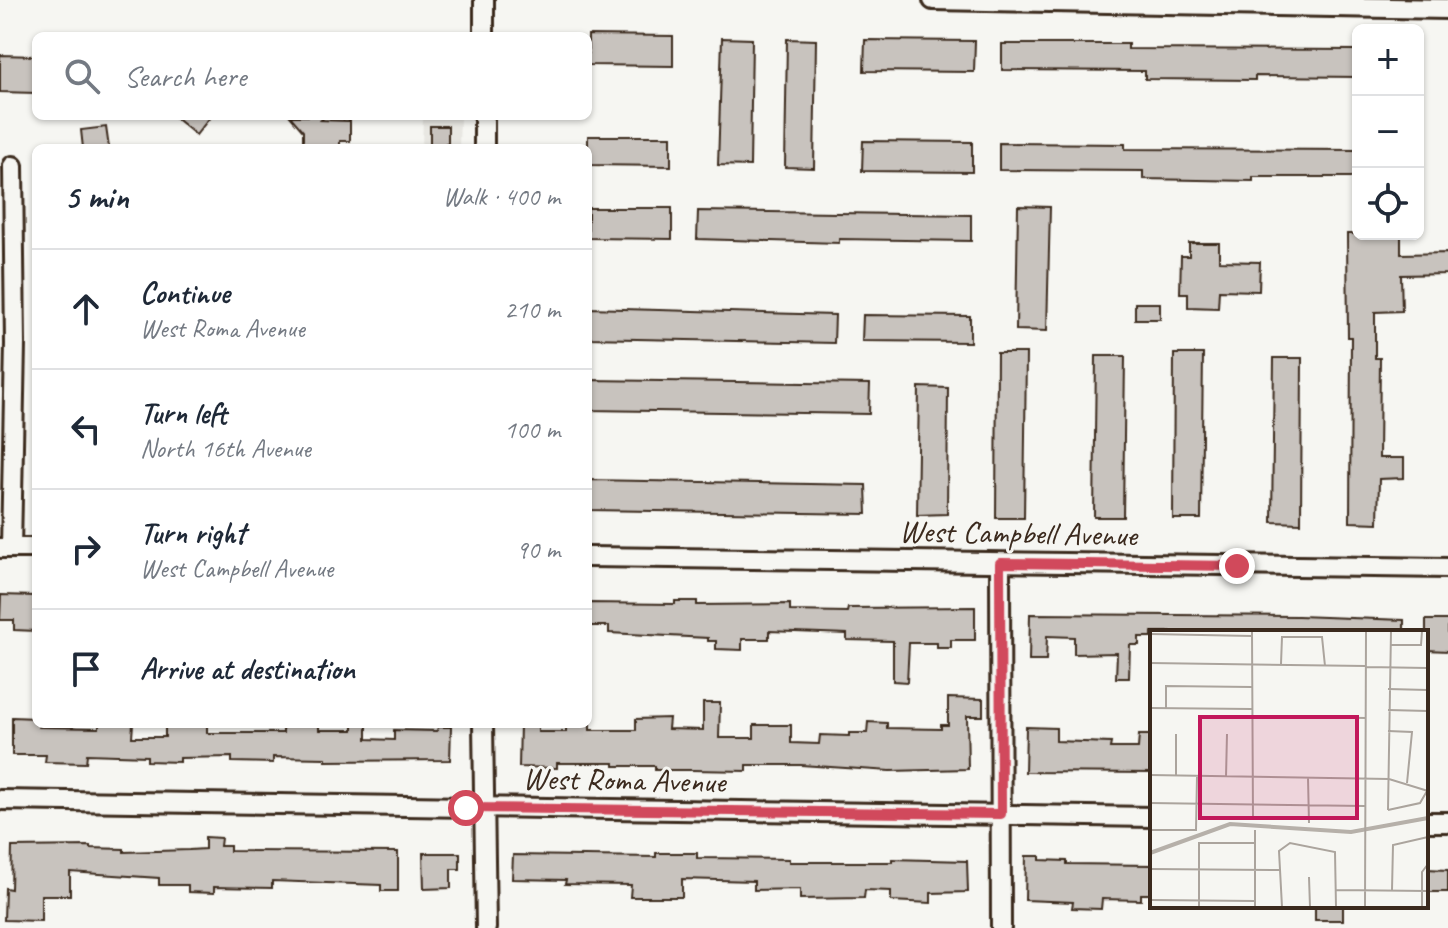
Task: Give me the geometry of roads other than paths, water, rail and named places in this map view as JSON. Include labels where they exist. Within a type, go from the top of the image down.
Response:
[{"type":"street","points":[[484,0],[484,32]]},
{"type":"street","points":[[933,0],[1448,9]]},
{"type":"street","points":[[484,120],[484,144]]},
{"type":"street","points":[[13,166],[15,344],[6,548],[32,548]]},
{"type":"street","name":"West Campbell Avenue","points":[[592,557],[1448,568]]},
{"type":"street","points":[[1000,563],[1001,928]]},
{"type":"street","points":[[483,728],[486,928]]},
{"type":"street","name":"West Roma Avenue","points":[[0,800],[1150,817]]}]
